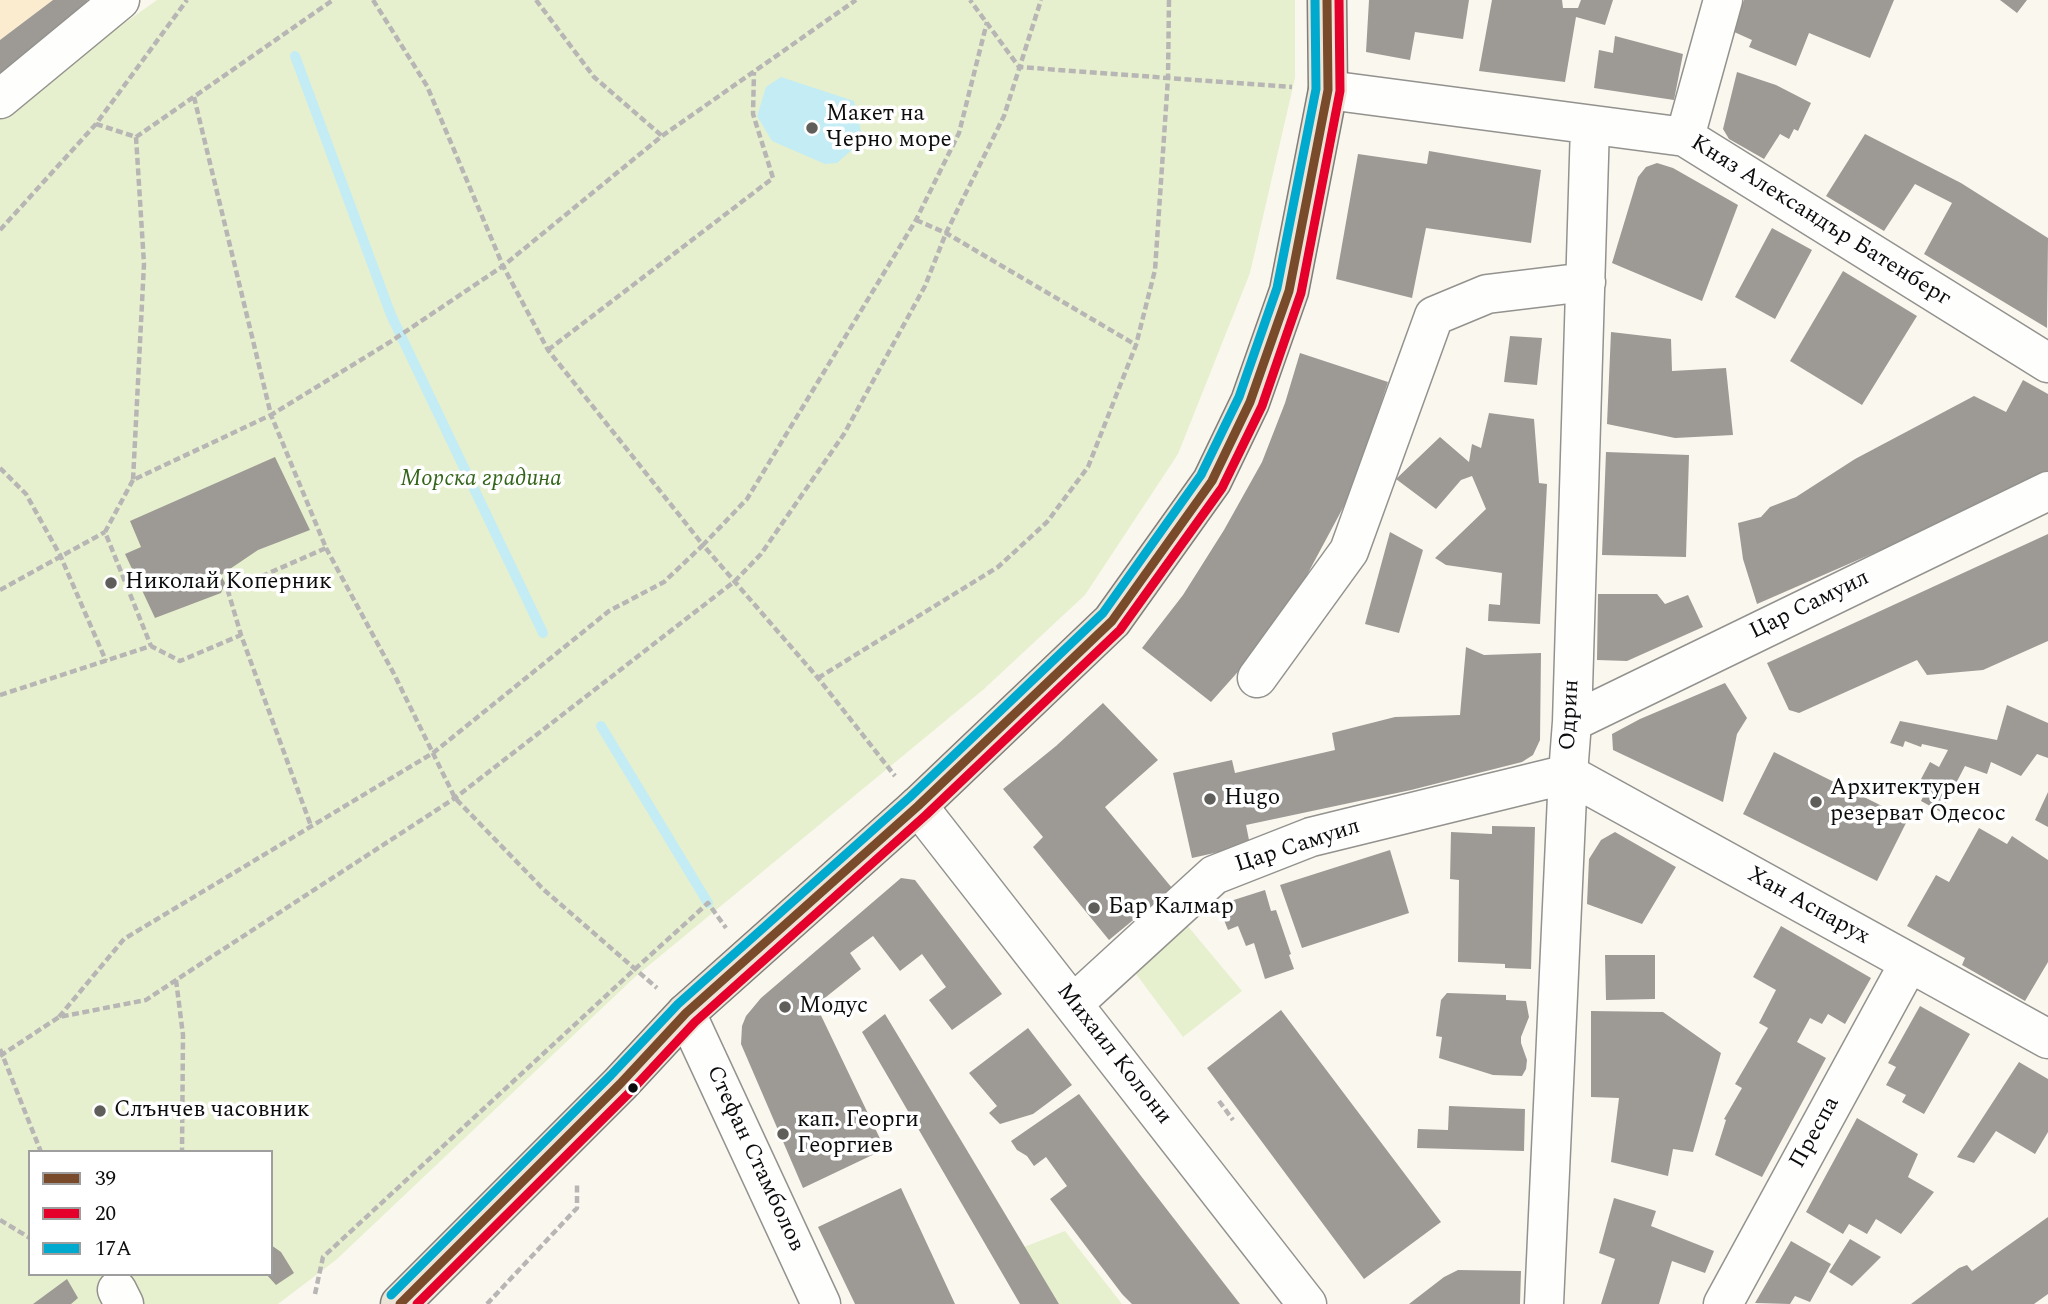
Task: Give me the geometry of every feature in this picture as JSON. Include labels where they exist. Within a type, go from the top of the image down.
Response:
[{"type":"main road","points":[[400,1304],[620,1084],[686,1013],[918,806],[1112,621],[1212,481],[1250,402],[1289,291],[1328,90],[1327,0]]},
{"type":"street","points":[[0,99],[120,0]]},
{"type":"street","points":[[1685,137],[1723,0]]},
{"type":"street","name":"Княз Александър Батенберг","points":[[1328,90],[1685,137],[2048,363]]},
{"type":"street","name":"Одрин","points":[[1544,1304],[1568,774],[1573,722],[1590,125]]},
{"type":"street","points":[[1257,678],[1349,551],[1434,316],[1486,294],[1586,282]]},
{"type":"street","name":"Цар Самуил","points":[[1573,722],[2048,491]]},
{"type":"street","name":"Цар Самуил","points":[[1073,1004],[1213,875],[1311,837],[1568,774]]},
{"type":"street","name":"Хан Аспарух","points":[[1568,774],[1909,963],[2044,1029]]},
{"type":"street","name":"Михаил Колони","points":[[918,806],[1307,1304]]},
{"type":"street","name":"Преспа","points":[[1723,1304],[1909,963]]},
{"type":"street","name":"Стефан Стамболов","points":[[686,1013],[821,1304]]},
{"type":"path","points":[[0,230],[96,124],[187,0]]},
{"type":"path","points":[[136,138],[333,0]]},
{"type":"path","points":[[373,0],[427,86],[503,266],[548,350],[703,545],[818,678],[918,806]]},
{"type":"path","points":[[536,0],[594,77],[662,136]]},
{"type":"path","points":[[133,480],[271,415],[390,342],[503,266],[662,136],[856,0]]},
{"type":"path","points":[[970,0],[1019,67]]},
{"type":"path","points":[[59,1017],[146,1000],[455,798],[735,581],[761,554],[844,434],[925,286],[946,233],[1004,116],[1041,0]]},
{"type":"path","points":[[818,678],[998,567],[1047,522],[1088,467],[1136,345],[1154,270],[1168,78],[1169,0]]},
{"type":"path","points":[[40,1150],[1,1053],[59,1017],[124,939],[433,753],[609,611],[664,582],[747,499],[916,220],[959,133],[987,22]]},
{"type":"path","points":[[1019,67],[1328,90]]},
{"type":"path","points":[[548,350],[773,178],[753,114],[754,72]]},
{"type":"path","points":[[194,97],[271,415],[327,548],[394,674],[455,798],[543,889],[686,1013]]},
{"type":"path","points":[[96,124],[136,138]]},
{"type":"path","points":[[0,590],[105,532],[133,480],[144,264],[136,138]]},
{"type":"path","points":[[916,220],[946,233],[1136,345]]},
{"type":"path","points":[[0,468],[26,494],[60,555],[106,662]]},
{"type":"path","points":[[105,532],[151,646],[180,661],[241,635]]},
{"type":"path","points":[[312,826],[241,635],[228,591],[327,548]]},
{"type":"path","points":[[0,695],[151,646]]},
{"type":"path","points":[[315,1294],[323,1256],[708,903],[748,960]]},
{"type":"path","points":[[176,980],[183,1035],[182,1150]]},
{"type":"path","points":[[1219,1101],[1233,1119]]},
{"type":"path","points":[[487,1304],[577,1208]]},
{"type":"path","points":[[0,1220],[28,1237]]},
{"type":"green space","name":"Морска градина","points":[[157,0],[1295,0],[1295,78],[1250,273],[1178,454],[1085,595],[984,689],[636,976],[336,1260],[278,1304],[0,1304],[0,119],[75,58]]},
{"type":"green space","points":[[1186,924],[1242,991],[1183,1037],[1136,974]]},
{"type":"green space","points":[[1065,1231],[1122,1304],[1059,1304],[1024,1247]]},
{"type":"sand","points":[[0,0],[53,0],[0,40]]},
{"type":"water","name":"Макет на Черно море","points":[[781,77],[854,101],[863,140],[837,163],[825,164],[772,141],[757,116],[766,87]]},
{"type":"building","points":[[53,0],[87,0],[90,5],[0,74],[0,40]]},
{"type":"building","points":[[1369,0],[1469,0],[1463,39],[1415,32],[1410,60],[1366,52]]},
{"type":"building","points":[[1492,0],[1562,0],[1563,8],[1578,8],[1581,0],[1613,0],[1605,25],[1576,17],[1565,82],[1479,71]]},
{"type":"building","points":[[1744,0],[1894,0],[1870,58],[1809,33],[1796,66],[1749,47],[1752,40],[1732,31]]},
{"type":"building","points":[[2000,0],[2027,0],[2017,13]]},
{"type":"building","points":[[1615,36],[1683,54],[1674,100],[1594,88],[1599,50],[1613,53]]},
{"type":"building","points":[[1737,72],[1776,85],[1811,103],[1798,131],[1794,129],[1789,139],[1780,134],[1764,159],[1729,139],[1723,129]]},
{"type":"building","points":[[1865,134],[1961,183],[2048,238],[2047,328],[1924,254],[1952,203],[1915,184],[1884,231],[1826,196]]},
{"type":"building","points":[[1429,151],[1541,170],[1531,243],[1426,228],[1412,298],[1336,279],[1358,154],[1427,164]]},
{"type":"building","points":[[1657,163],[1673,168],[1738,205],[1702,301],[1612,263],[1638,177],[1646,167]]},
{"type":"building","points":[[1772,228],[1812,250],[1775,319],[1735,297]]},
{"type":"building","points":[[1843,271],[1917,316],[1862,405],[1790,361]]},
{"type":"building","points":[[1611,332],[1671,339],[1672,371],[1726,368],[1733,435],[1675,438],[1607,424]]},
{"type":"building","points":[[1510,336],[1542,338],[1537,385],[1504,382]]},
{"type":"building","points":[[1300,353],[1388,382],[1352,491],[1300,588],[1252,656],[1211,702],[1142,648],[1183,595],[1262,462],[1285,403]]},
{"type":"building","points":[[2023,380],[2048,394],[2048,477],[1757,604],[1743,559],[1738,523],[1761,517],[1770,507],[1796,497],[1855,459],[1974,396],[2006,412]]},
{"type":"building","points":[[1489,413],[1534,419],[1539,483],[1547,484],[1540,624],[1488,621],[1489,604],[1500,605],[1502,573],[1446,565],[1435,558],[1486,509],[1472,476],[1461,480],[1436,509],[1396,479],[1440,437],[1469,462],[1472,444],[1481,448]]},
{"type":"building","points":[[1606,452],[1689,455],[1686,557],[1602,555]]},
{"type":"building","points":[[275,457],[310,530],[258,550],[221,575],[225,583],[221,593],[155,618],[125,554],[141,547],[130,521]]},
{"type":"building","points":[[1390,532],[1423,550],[1399,633],[1365,624]]},
{"type":"building","points":[[2048,534],[2048,641],[1983,670],[1927,675],[1917,660],[1799,713],[1789,710],[1767,663]]},
{"type":"building","points":[[1598,594],[1657,594],[1665,604],[1688,595],[1703,627],[1627,661],[1597,660]]},
{"type":"building","points":[[1466,647],[1484,655],[1541,653],[1540,740],[1533,755],[1522,762],[1411,790],[1246,825],[1250,845],[1192,858],[1173,773],[1232,760],[1235,773],[1335,750],[1332,733],[1395,717],[1460,715]]},
{"type":"building","points":[[1725,683],[1747,718],[1737,734],[1723,802],[1613,750],[1612,734],[1640,719]]},
{"type":"building","points":[[1103,703],[1158,760],[1105,807],[1172,888],[1109,940],[1033,847],[1043,837],[1003,789]]},
{"type":"building","points":[[2007,705],[2048,723],[2048,758],[2037,754],[2021,776],[1991,762],[1987,774],[1965,766],[1941,812],[1921,801],[1929,784],[1921,779],[1930,762],[1939,767],[1948,750],[1922,744],[1921,747],[1905,741],[1903,747],[1890,743],[1900,721],[1997,740]]},
{"type":"building","points":[[1774,752],[1908,819],[1877,881],[1743,814]]},
{"type":"building","points":[[2048,792],[2048,827],[2035,820]]},
{"type":"building","points":[[1492,826],[1535,827],[1531,969],[1505,968],[1505,964],[1458,962],[1459,880],[1450,879],[1451,832],[1492,834]]},
{"type":"building","points":[[1979,828],[2007,844],[2012,836],[2048,860],[2048,962],[2025,1001],[1962,965],[1965,958],[1907,926],[1936,875],[1949,882]]},
{"type":"building","points":[[1615,832],[1676,867],[1642,924],[1587,904],[1589,859],[1601,840]]},
{"type":"building","points":[[1390,850],[1409,913],[1302,948],[1280,885]]},
{"type":"building","points":[[901,878],[915,880],[1002,994],[952,1030],[929,1000],[946,987],[922,954],[900,971],[873,936],[850,953],[861,969],[816,1005],[885,1149],[803,1188],[741,1044],[742,1026],[746,1016],[761,998]]},
{"type":"building","points":[[1265,890],[1271,911],[1276,910],[1294,969],[1265,979],[1254,943],[1246,946],[1238,926],[1228,930],[1218,905]]},
{"type":"building","points":[[1781,926],[1871,978],[1845,1024],[1828,1014],[1822,1024],[1810,1018],[1797,1042],[1826,1058],[1762,1177],[1715,1155],[1726,1120],[1724,1119],[1742,1088],[1735,1084],[1768,1028],[1759,1023],[1776,990],[1753,977]]},
{"type":"building","points":[[1605,955],[1655,955],[1655,999],[1606,1000]]},
{"type":"building","points":[[1447,993],[1506,995],[1506,1000],[1526,1001],[1529,1017],[1521,1043],[1527,1060],[1522,1076],[1493,1075],[1439,1058],[1442,1037],[1436,1036],[1441,1000]]},
{"type":"building","points":[[1920,1006],[1970,1034],[1924,1114],[1902,1102],[1906,1095],[1886,1085],[1896,1067],[1888,1063]]},
{"type":"building","points":[[1281,1010],[1441,1222],[1364,1279],[1207,1068]]},
{"type":"building","points":[[1591,1011],[1663,1012],[1721,1053],[1693,1152],[1673,1149],[1668,1176],[1611,1162],[1619,1098],[1591,1097]]},
{"type":"building","points":[[885,1014],[1059,1304],[1020,1304],[862,1032]]},
{"type":"building","points":[[1028,1028],[1072,1085],[1033,1114],[1000,1124],[989,1113],[997,1106],[969,1073]]},
{"type":"building","points":[[2019,1062],[2048,1079],[2048,1132],[2035,1154],[1996,1131],[1974,1163],[1957,1157]]},
{"type":"building","points":[[1079,1094],[1240,1304],[1132,1304],[1122,1294],[1050,1199],[1067,1186],[1046,1157],[1034,1166],[1011,1141]]},
{"type":"building","points":[[1449,1106],[1525,1109],[1524,1151],[1417,1148],[1418,1129],[1448,1130]]},
{"type":"building","points":[[1857,1118],[1918,1154],[1908,1177],[1934,1192],[1901,1234],[1876,1219],[1867,1234],[1849,1224],[1843,1234],[1806,1212]]},
{"type":"building","points":[[901,1188],[955,1304],[855,1304],[818,1227]]},
{"type":"building","points":[[1614,1198],[1656,1211],[1651,1226],[1714,1251],[1705,1273],[1672,1261],[1659,1304],[1601,1304],[1615,1259],[1599,1253]]},
{"type":"building","points":[[2048,1217],[2048,1294],[2034,1304],[1911,1304],[1959,1268],[1967,1265],[1972,1271]]},
{"type":"building","points":[[1850,1239],[1881,1257],[1852,1286],[1829,1272]]},
{"type":"building","points":[[1791,1241],[1831,1264],[1810,1302],[1795,1296],[1790,1304],[1755,1303]]},
{"type":"building","points":[[273,1246],[281,1252],[294,1273],[276,1285],[268,1276],[273,1276]]},
{"type":"building","points":[[1458,1270],[1521,1271],[1520,1304],[1409,1304],[1444,1277]]},
{"type":"building","points":[[67,1279],[78,1298],[71,1304],[33,1304]]},
{"type":"waterway","points":[[295,56],[391,315],[543,633]]},
{"type":"waterway","points":[[601,726],[708,903]]},
{"type":"transit line","name":"17А","points":[[391,1295],[611,1075],[678,1004],[910,797],[1103,613],[1201,475],[1239,397],[1277,288],[1316,89],[1315,0]]},
{"type":"transit line","name":"39","points":[[400,1304],[620,1084],[686,1013],[918,806],[1112,621],[1212,481],[1250,402],[1289,291],[1328,90],[1327,0]]},
{"type":"transit line","name":"20","points":[[417,1304],[629,1093],[695,1022],[926,815],[1120,630],[1222,488],[1262,406],[1301,293],[1340,91],[1339,0]]},
{"type":"place","name":"Макет на Черно море","points":[[812,128]]},
{"type":"place","name":"Николай Коперник","points":[[111,583]]},
{"type":"place","name":"Hugo","points":[[1210,799]]},
{"type":"place","name":"Архитектурен резерват Одесос","points":[[1816,802]]},
{"type":"place","name":"Бар Калмар","points":[[1094,908]]},
{"type":"place","name":"Модус","points":[[785,1007]]},
{"type":"place","name":"Слънчев часовник","points":[[100,1111]]},
{"type":"place","name":"кап. Георги Георгиев","points":[[783,1134]]}]
